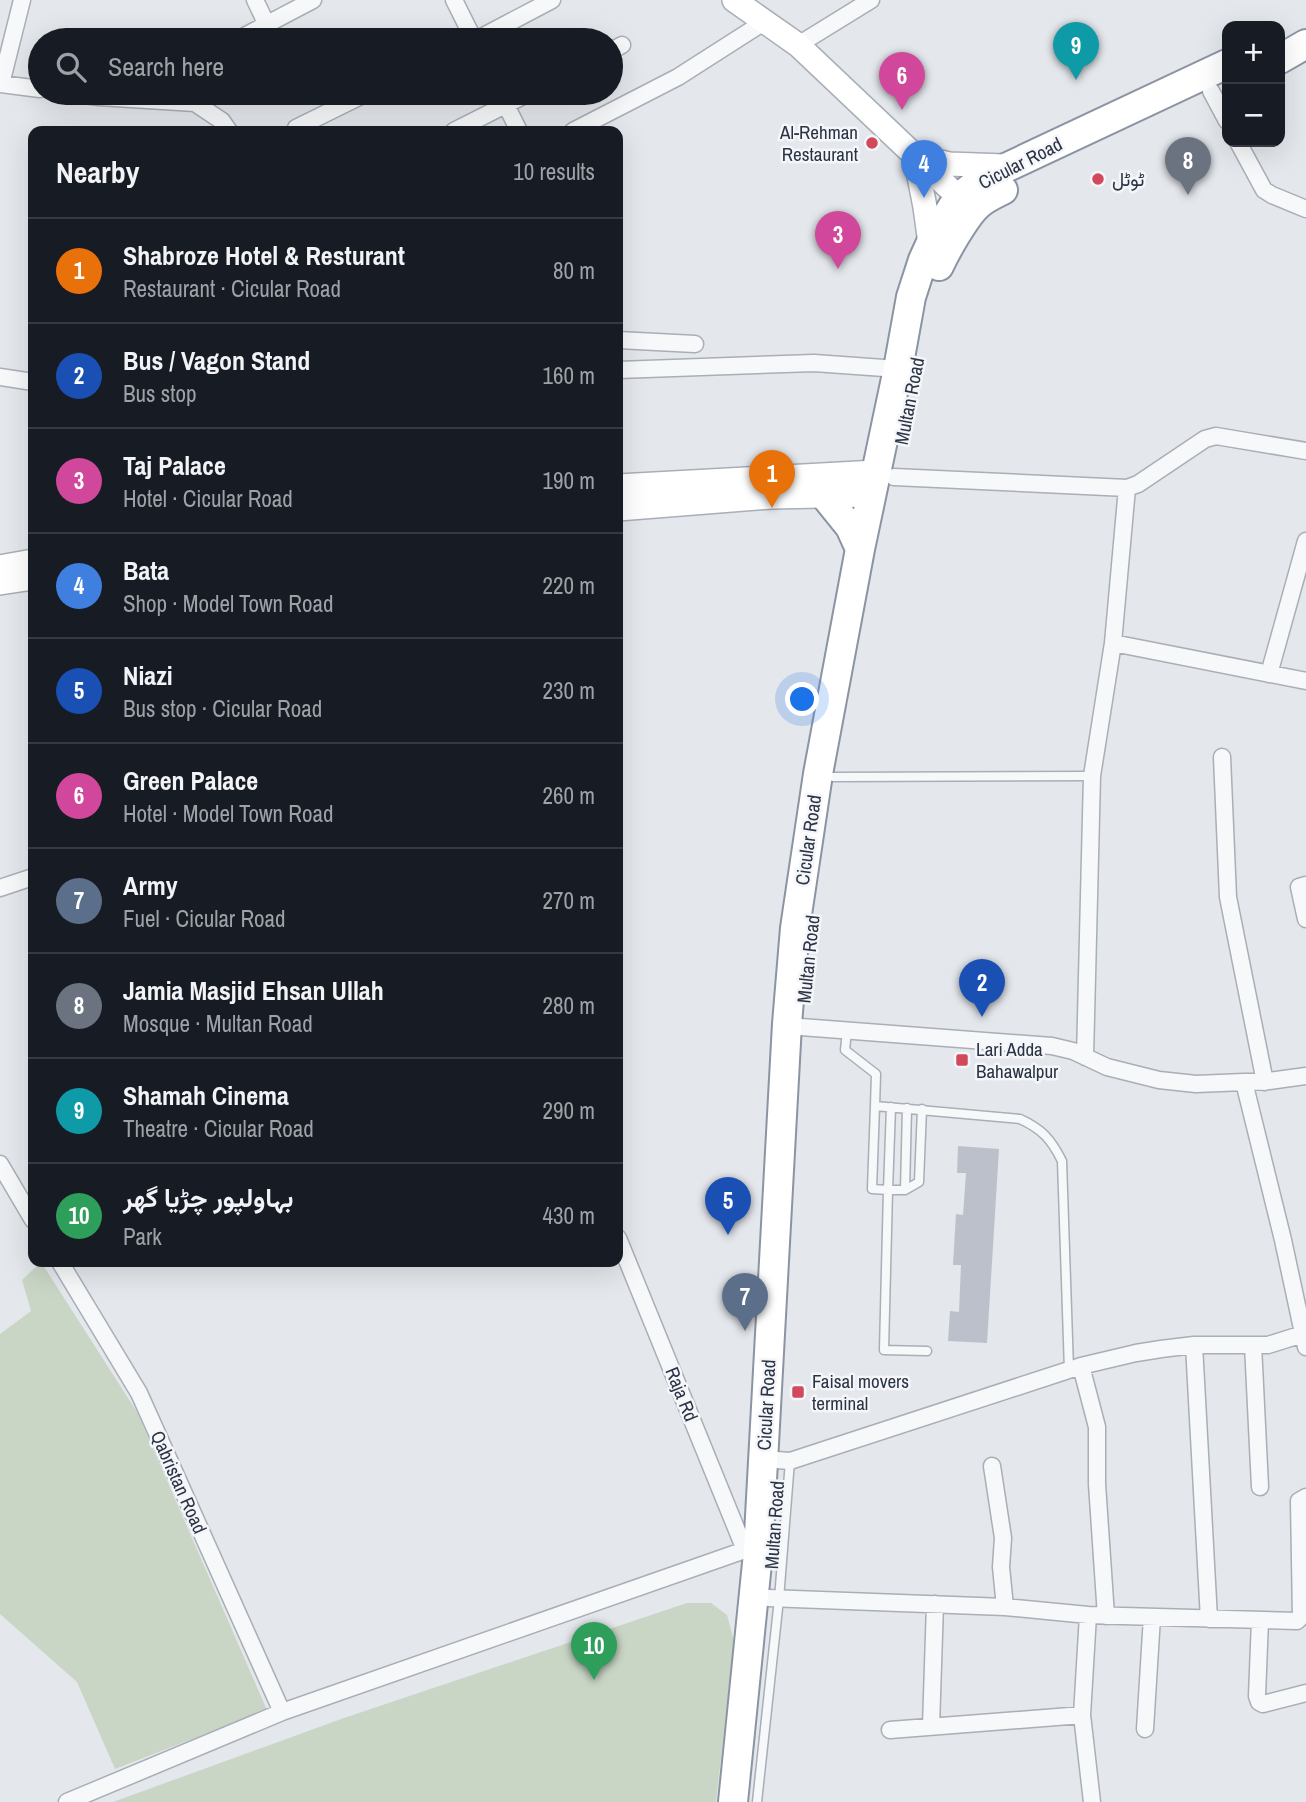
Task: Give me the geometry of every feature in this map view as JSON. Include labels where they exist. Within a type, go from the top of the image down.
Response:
[{"type":"highway","points":[[1285,36],[1306,26]]},
{"type":"highway","points":[[1285,56],[1306,44]]},
{"type":"highway","name":"Cicular Road","points":[[733,1802],[758,1553],[777,1460],[789,997],[795,928],[825,775],[860,549],[880,481],[911,297],[930,244],[966,204],[982,179],[1222,66]]},
{"type":"highway","name":"Multan Road","points":[[777,1460],[801,1027],[825,775],[880,481],[939,265],[966,204],[977,206],[991,195],[1219,87]]},
{"type":"highway","points":[[825,496],[850,527],[860,549]]},
{"type":"highway","name":"Multan Road","points":[[747,1802],[774,1599],[758,1553]]},
{"type":"main road","points":[[734,0],[798,45],[966,204]]},
{"type":"main road","points":[[915,156],[949,164],[1009,166]]},
{"type":"main road","points":[[915,156],[930,244]]},
{"type":"main road","points":[[623,486],[880,481]]},
{"type":"main road","points":[[623,509],[771,497],[825,496],[880,481]]},
{"type":"main road","points":[[0,567],[28,562]]},
{"type":"main road","points":[[0,583],[28,579]]},
{"type":"street","points":[[22,0],[1,84],[28,87]]},
{"type":"street","points":[[255,0],[267,25]]},
{"type":"street","points":[[261,28],[313,0]]},
{"type":"street","points":[[454,0],[469,28]]},
{"type":"street","points":[[498,28],[552,0]]},
{"type":"street","points":[[798,45],[846,7],[871,0]]},
{"type":"street","points":[[583,126],[678,77],[764,22]]},
{"type":"street","points":[[204,105],[226,126]]},
{"type":"street","points":[[300,126],[343,105]]},
{"type":"street","points":[[462,126],[494,105]]},
{"type":"street","points":[[506,105],[516,126]]},
{"type":"street","points":[[1241,147],[1264,190],[1306,209]]},
{"type":"street","points":[[623,340],[695,344]]},
{"type":"street","points":[[623,370],[814,363],[898,369]]},
{"type":"street","points":[[0,377],[28,381]]},
{"type":"street","points":[[880,481],[1127,488],[1138,484],[1205,439],[1216,436],[1306,451]]},
{"type":"street","points":[[1085,1057],[1092,776],[1113,643],[1127,488]]},
{"type":"street","points":[[1269,674],[1306,544]]},
{"type":"street","points":[[1113,643],[1306,681]]},
{"type":"street","points":[[1222,757],[1228,897],[1265,1082]]},
{"type":"street","points":[[0,888],[28,879]]},
{"type":"street","points":[[1306,885],[1299,887],[1306,919]]},
{"type":"street","points":[[801,1027],[1052,1046],[1073,1051],[1107,1067],[1159,1080],[1196,1084],[1265,1082],[1306,1076]]},
{"type":"street","points":[[777,1460],[1075,1368],[1136,1353],[1194,1345],[1268,1345],[1305,1341],[1244,1082]]},
{"type":"street","points":[[0,1164],[5,1189],[28,1210]]},
{"type":"street","name":"Raja Rd","points":[[623,1249],[758,1553]]},
{"type":"street","name":"Qabristan Road","points":[[63,1267],[139,1393],[282,1712]]},
{"type":"street","points":[[1194,1345],[1209,1619]]},
{"type":"street","points":[[1253,1345],[1260,1487]]},
{"type":"street","points":[[1075,1368],[1097,1427],[1097,1484],[1106,1616]]},
{"type":"street","points":[[992,1466],[1003,1538],[1001,1567],[1005,1607]]},
{"type":"street","points":[[774,1599],[1005,1607],[1106,1616],[1297,1621],[1301,1617],[1299,1501],[1306,1497]]},
{"type":"street","points":[[67,1802],[282,1712],[758,1553]]},
{"type":"street","points":[[932,1726],[935,1604]]},
{"type":"street","points":[[1088,1615],[1082,1715],[1092,1802]]},
{"type":"street","points":[[1145,1729],[1152,1617]]},
{"type":"street","points":[[1260,1620],[1259,1702],[1263,1704],[1306,1693]]},
{"type":"street","points":[[890,1730],[1082,1715]]},
{"type":"lane","points":[[825,775],[1092,776]]},
{"type":"lane","points":[[847,1031],[845,1051],[876,1074],[872,1189],[905,1190],[919,1182],[922,1109]]},
{"type":"lane","points":[[875,1105],[1020,1119],[1041,1130],[1057,1151],[1062,1161],[1075,1368]]},
{"type":"lane","points":[[891,1107],[884,1350],[927,1351]]},
{"type":"lane","points":[[905,1190],[907,1108]]},
{"type":"lane","points":[[757,1802],[774,1599],[777,1460]]},
{"type":"green space","points":[[36,1267],[44,1267],[137,1412],[267,1710],[115,1769],[77,1682],[0,1614],[0,1334],[31,1311],[22,1280]]},
{"type":"green space","points":[[687,1603],[711,1603],[727,1615],[734,1641],[716,1802],[113,1802],[344,1718]]},
{"type":"building","points":[[958,1146],[999,1149],[987,1343],[948,1341],[950,1311],[959,1312],[961,1265],[953,1265],[956,1214],[963,1215],[966,1173],[957,1173]]},
{"type":"place","name":"Shamah Cinema","points":[[1076,80]]},
{"type":"place","name":"Green Palace","points":[[902,110]]},
{"type":"place","name":"Al-Rehman Restaurant","points":[[872,143]]},
{"type":"place","name":"ٹوٹل","points":[[1098,179]]},
{"type":"place","name":"Jamia Masjid Ehsan Ullah","points":[[1188,195]]},
{"type":"place","name":"Bata","points":[[924,198]]},
{"type":"place","name":"Taj Palace","points":[[838,269]]},
{"type":"place","name":"Shabroze Hotel & Resturant","points":[[772,508]]},
{"type":"place","name":"Bus / Vagon Stand","points":[[982,1017]]},
{"type":"place","name":"Lari Adda Bahawalpur","points":[[962,1060]]},
{"type":"place","name":"Niazi","points":[[728,1235]]},
{"type":"place","name":"Army","points":[[745,1331]]},
{"type":"place","name":"Faisal movers terminal","points":[[798,1392]]},
{"type":"place","name":"بہاولپور چڑیا گھر","points":[[594,1680]]}]
